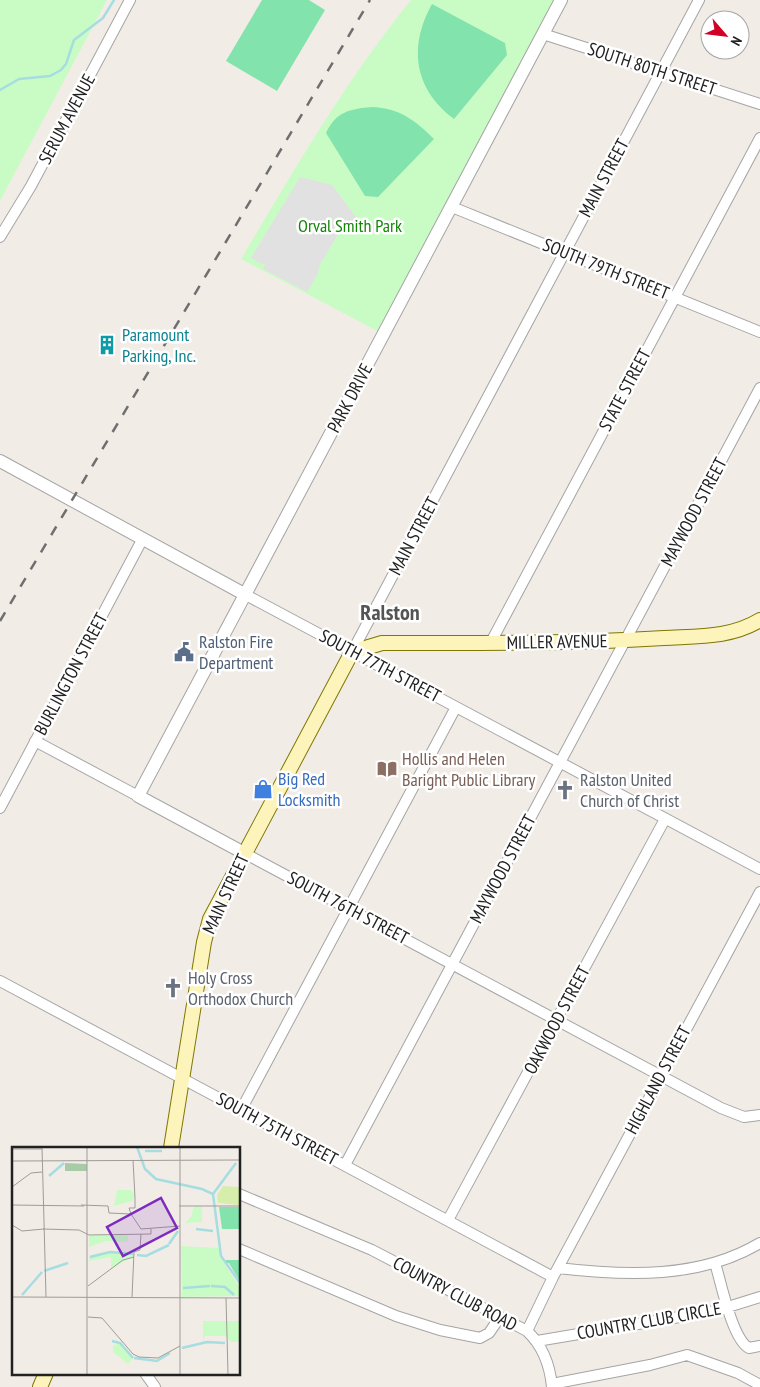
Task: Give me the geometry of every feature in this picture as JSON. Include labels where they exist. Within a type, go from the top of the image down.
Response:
[{"type":"main road","name":"MILLER AVENUE","points":[[352,652],[382,643],[625,641],[729,634],[747,629],[760,620]]},
{"type":"main road","name":"MAIN STREET","points":[[171,1147],[206,930],[244,853],[352,652]]},
{"type":"main road","points":[[40,1387],[46,1374]]},
{"type":"street","name":"SERUM AVENUE","points":[[0,237],[31,186],[130,0]]},
{"type":"street","name":"PARK DRIVE","points":[[138,796],[561,0]]},
{"type":"street","name":"MAIN STREET","points":[[352,652],[699,0]]},
{"type":"street","name":"SOUTH 80TH STREET","points":[[544,34],[760,104]]},
{"type":"street","name":"STATE STREET","points":[[491,642],[760,138]]},
{"type":"street","name":"SOUTH 79TH STREET","points":[[452,207],[760,332]]},
{"type":"street","name":"MAYWOOD STREET","points":[[345,1165],[760,388]]},
{"type":"street","name":"SOUTH 77TH STREET","points":[[0,461],[142,540],[760,869]]},
{"type":"street","name":"BURLINGTON STREET","points":[[0,808],[142,540]]},
{"type":"street","points":[[242,1110],[456,707]]},
{"type":"street","name":"SOUTH 76TH STREET","points":[[35,741],[736,1115],[760,1116]]},
{"type":"street","name":"OAKWOOD STREET","points":[[448,1220],[665,819]]},
{"type":"street","name":"HIGHLAND STREET","points":[[556,1273],[760,892]]},
{"type":"street","name":"SOUTH 75TH STREET","points":[[0,981],[448,1220],[556,1273]]},
{"type":"street","name":"COUNTRY CLUB ROAD","points":[[240,1194],[372,1250],[527,1331],[556,1273]]},
{"type":"street","points":[[556,1273],[638,1274],[715,1263],[730,1259],[760,1242]]},
{"type":"street","points":[[240,1249],[396,1316],[440,1330],[480,1338],[489,1333],[500,1317]]},
{"type":"street","points":[[715,1263],[728,1307],[744,1346],[754,1348],[760,1346]]},
{"type":"street","name":"COUNTRY CLUB CIRCLE","points":[[537,1341],[683,1317],[728,1307],[760,1296]]},
{"type":"street","points":[[527,1331],[544,1352],[552,1386],[687,1355],[738,1373],[760,1385]]},
{"type":"street","points":[[146,1374],[154,1387]]},
{"type":"green space","points":[[0,0],[107,0],[0,201]]},
{"type":"green space","points":[[262,0],[309,0],[325,10],[277,91],[226,61]]},
{"type":"green space","name":"Orval Smith Park","points":[[411,0],[557,0],[381,333],[241,259],[301,159],[364,62]]},
{"type":"green space","points":[[432,4],[505,43],[507,55],[454,119],[430,94],[423,81],[419,66],[420,36],[424,20]]},
{"type":"green space","points":[[372,107],[390,110],[406,116],[434,139],[378,197],[365,196],[326,133],[334,120],[344,113]]},
{"type":"shaded area","points":[[300,177],[332,185],[356,217],[349,229],[343,226],[319,266],[318,274],[307,292],[263,269],[266,263],[262,264],[251,258]]},
{"type":"waterway","points":[[0,90],[19,79],[50,76],[61,70],[66,64],[74,40],[103,18],[114,0]]},
{"type":"railway","points":[[0,621],[370,0]]},
{"type":"place","name":"Paramount Parking, Inc.","points":[[107,345]]},
{"type":"place","name":"Ralston Fire Department","points":[[184,652]]},
{"type":"place","name":"Hollis and Helen Baright Public Library","points":[[387,769]]},
{"type":"place","name":"Big Red Locksmith","points":[[263,789]]},
{"type":"place","name":"Ralston United Church of Christ","points":[[565,790]]},
{"type":"place","name":"Holy Cross Orthodox Church","points":[[173,988]]},
{"type":"district","name":"Ralston","points":[[390,612]]}]
